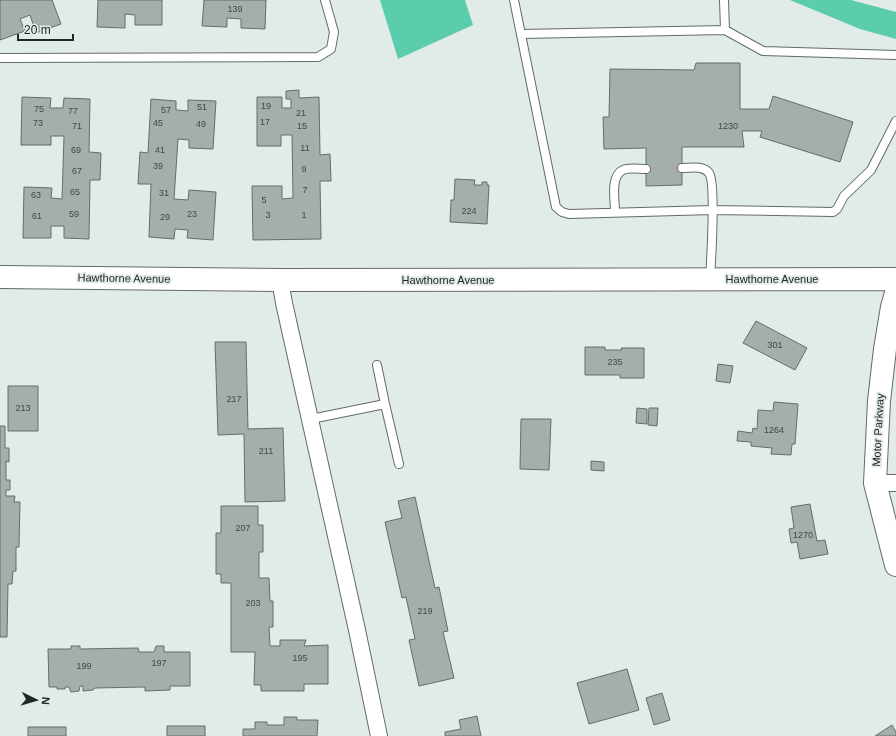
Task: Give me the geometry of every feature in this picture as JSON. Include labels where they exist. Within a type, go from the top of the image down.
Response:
[{"type":"street","name":"Hawthorne Avenue","points":[[0,277],[280,280],[896,279]]},
{"type":"street","points":[[280,280],[379,736]]},
{"type":"street","name":"Motor Parkway","points":[[896,292],[885,349],[877,425],[896,565]]},
{"type":"lane","points":[[0,58],[318,57],[331,49],[334,32],[325,0]]},
{"type":"lane","points":[[514,0],[556,206],[562,212],[569,214],[713,210],[832,212],[837,209],[844,196],[871,170],[896,121]]},
{"type":"lane","points":[[724,0],[725,30]]},
{"type":"lane","points":[[521,34],[725,30],[763,51],[896,55]]},
{"type":"lane","points":[[682,168],[703,168],[709,173],[712,181],[713,210],[710,280]]},
{"type":"lane","points":[[615,212],[615,181],[617,174],[624,169],[646,169]]},
{"type":"lane","points":[[377,365],[399,464]]},
{"type":"lane","points":[[310,419],[385,404]]},
{"type":"green space","points":[[380,0],[465,0],[473,25],[398,59]]},
{"type":"green space","points":[[790,0],[851,0],[896,12],[896,39],[860,29]]},
{"type":"building","points":[[0,0],[52,0],[61,24],[36,33],[30,15],[20,19],[25,31],[0,40]]},
{"type":"building","points":[[98,0],[162,0],[162,25],[135,25],[135,15],[125,14],[125,28],[97,27]]},
{"type":"building","points":[[204,0],[266,0],[265,29],[241,28],[241,19],[227,18],[227,27],[202,26]]},
{"type":"building","points":[[696,63],[740,63],[740,109],[769,109],[773,96],[853,122],[840,162],[760,137],[762,131],[742,131],[744,147],[682,147],[682,185],[646,186],[646,148],[604,149],[603,117],[609,117],[610,69],[694,70]]},
{"type":"building","points":[[299,90],[299,98],[319,97],[320,155],[330,154],[331,181],[320,181],[321,239],[253,240],[252,186],[282,186],[282,199],[293,198],[292,135],[281,135],[281,146],[257,146],[257,97],[282,97],[282,108],[291,108],[291,99],[286,99],[286,91]]},
{"type":"building","points":[[22,97],[51,98],[50,108],[63,108],[64,98],[90,99],[89,152],[101,153],[100,180],[90,180],[89,239],[64,238],[64,226],[51,226],[51,238],[23,238],[24,187],[52,188],[51,198],[62,199],[64,136],[51,136],[51,145],[21,145]]},
{"type":"building","points":[[151,99],[176,101],[176,110],[188,111],[188,100],[216,101],[213,149],[189,148],[189,140],[178,139],[174,199],[188,200],[189,190],[216,192],[213,240],[187,238],[188,230],[175,229],[174,239],[149,237],[151,184],[138,184],[140,152],[148,153]]},
{"type":"building","points":[[455,179],[475,180],[474,185],[482,185],[482,182],[487,182],[487,185],[489,185],[487,224],[450,222],[451,200],[454,200]]},
{"type":"building","points":[[756,321],[807,348],[795,370],[743,343]]},
{"type":"building","points":[[215,342],[246,342],[248,429],[283,428],[285,501],[245,502],[244,434],[218,435]]},
{"type":"building","points":[[585,347],[605,347],[605,350],[644,348],[644,378],[620,378],[620,375],[585,375]]},
{"type":"building","points":[[718,364],[733,366],[730,383],[716,381]]},
{"type":"building","points":[[8,386],[38,386],[38,431],[8,431]]},
{"type":"building","points":[[774,402],[798,404],[795,444],[792,444],[791,455],[771,454],[772,448],[751,446],[751,442],[737,441],[738,431],[752,433],[753,428],[757,429],[758,410],[773,411]]},
{"type":"building","points":[[637,408],[647,409],[647,424],[636,423]]},
{"type":"building","points":[[649,408],[658,408],[657,426],[648,425]]},
{"type":"building","points":[[521,419],[551,419],[549,470],[520,469]]},
{"type":"building","points":[[0,426],[5,426],[5,448],[9,448],[9,462],[6,461],[6,480],[10,480],[10,490],[6,490],[6,496],[15,496],[14,502],[20,502],[19,547],[16,547],[16,571],[13,571],[12,584],[8,584],[7,637],[0,637]]},
{"type":"building","points":[[591,461],[604,462],[604,471],[591,470]]},
{"type":"building","points":[[415,497],[435,588],[439,587],[448,631],[443,632],[454,678],[419,686],[409,640],[415,639],[406,597],[402,598],[385,522],[402,518],[398,501]]},
{"type":"building","points":[[810,504],[817,541],[825,540],[828,554],[800,559],[797,542],[791,543],[789,529],[794,528],[791,507]]},
{"type":"building","points":[[221,506],[258,506],[258,525],[263,525],[263,552],[259,552],[259,578],[269,578],[270,601],[273,601],[273,627],[269,627],[270,646],[280,646],[280,640],[306,640],[304,646],[328,645],[328,684],[304,684],[304,691],[261,691],[261,685],[254,685],[255,652],[231,652],[231,583],[221,583],[221,574],[216,574],[216,533],[221,533]]},
{"type":"building","points":[[71,646],[80,646],[80,649],[138,648],[139,652],[154,652],[156,646],[164,646],[164,652],[190,652],[190,686],[170,686],[170,690],[145,691],[145,687],[95,688],[93,690],[83,691],[83,686],[80,686],[79,691],[71,692],[69,687],[65,687],[65,689],[57,689],[57,687],[49,687],[48,649],[71,649]]},
{"type":"building","points":[[627,669],[639,710],[589,724],[577,683]]},
{"type":"building","points":[[662,693],[670,720],[654,725],[646,698]]},
{"type":"building","points":[[477,716],[481,736],[445,736],[445,732],[461,729],[459,720]]},
{"type":"building","points":[[284,717],[297,717],[297,720],[318,720],[317,736],[243,736],[243,729],[255,729],[255,722],[267,722],[267,725],[284,725]]},
{"type":"building","points":[[892,725],[896,732],[896,736],[875,736]]},
{"type":"building","points":[[167,726],[205,726],[205,736],[167,736]]},
{"type":"building","points":[[28,727],[66,727],[66,736],[28,736]]}]
